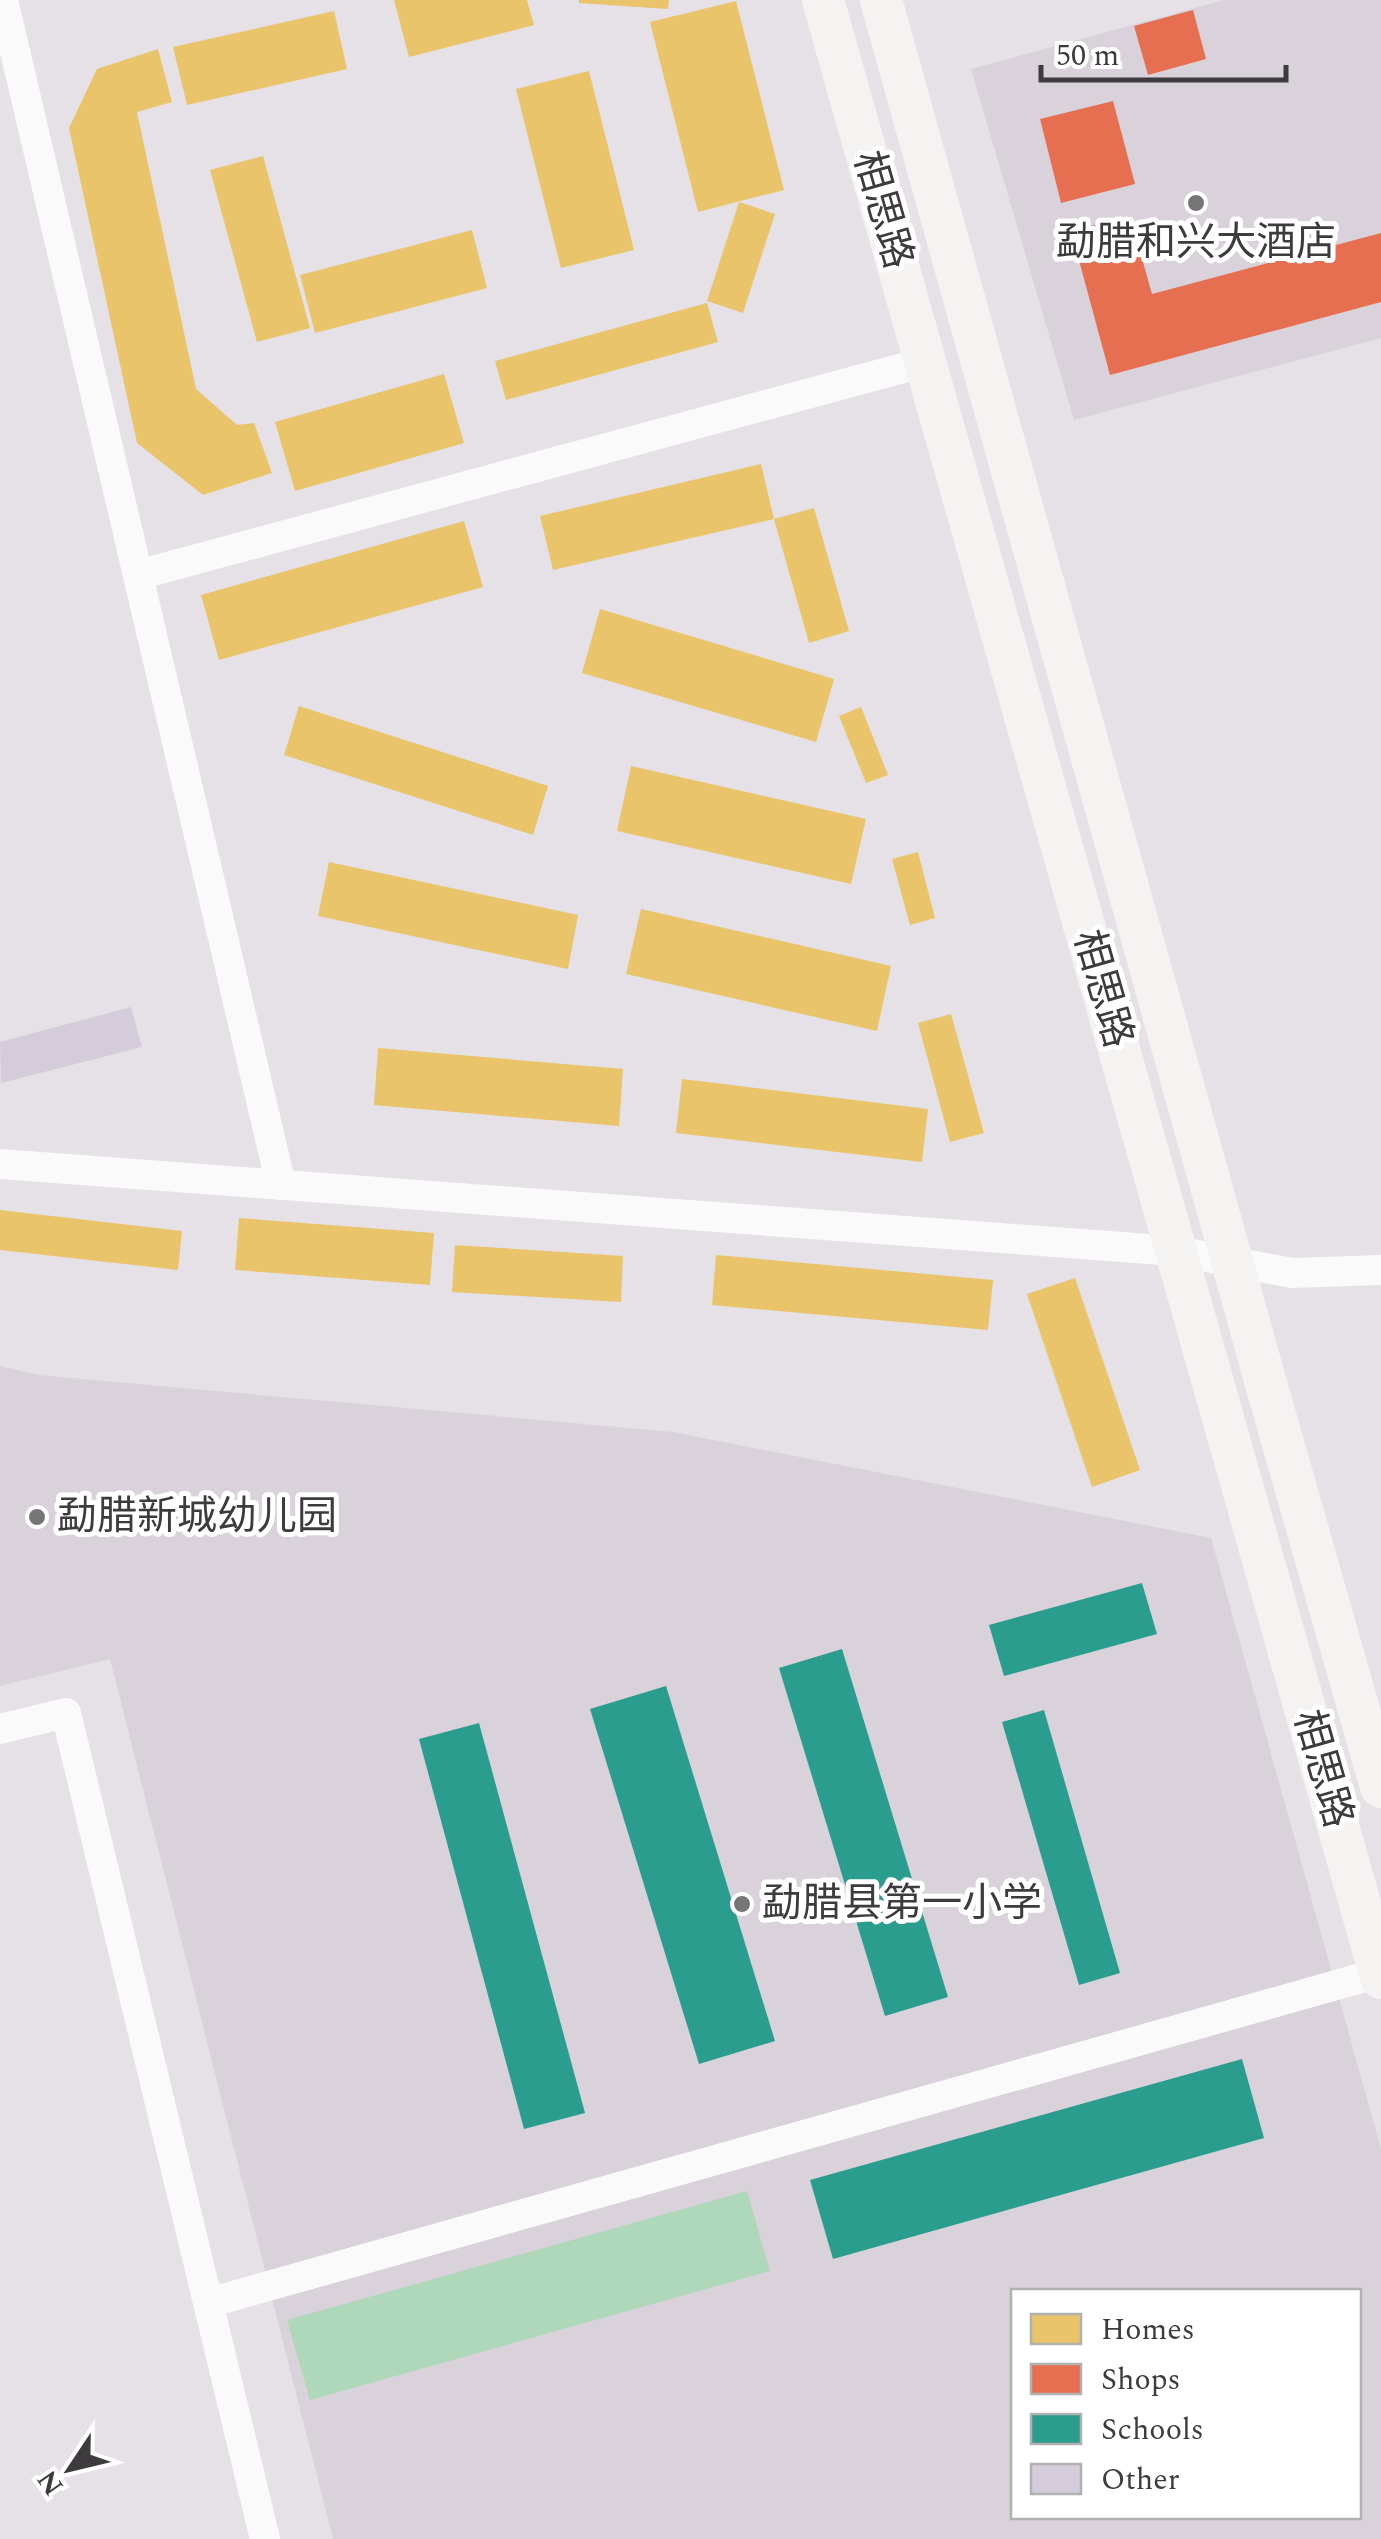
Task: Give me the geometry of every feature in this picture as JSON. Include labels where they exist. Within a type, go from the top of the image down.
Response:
[{"type":"main road","name":"相思路","points":[[823,0],[1380,1976]]},
{"type":"main road","name":"相思路","points":[[881,0],[1381,1787]]},
{"type":"street","points":[[2,0],[281,1184]]},
{"type":"street","points":[[138,576],[925,362]]},
{"type":"street","points":[[0,1164],[1176,1251],[1292,1274],[1381,1270]]},
{"type":"street","points":[[0,1730],[66,1713],[265,2539]]},
{"type":"street","points":[[208,2303],[1380,1976]]},
{"type":"shaded area","name":"勐腊和兴大酒店","points":[[1224,0],[1381,0],[1381,338],[1074,420],[971,69]]},
{"type":"shaded area","name":"勐腊县第一小学","points":[[0,1366],[38,1375],[673,1432],[1211,1538],[1381,2149],[1381,2539],[333,2539],[110,1659],[0,1686]]},
{"type":"green space","points":[[747,2191],[770,2271],[310,2400],[287,2320]]},
{"type":"building: Homes","points":[[394,0],[527,0],[534,25],[409,57]]},
{"type":"building: Homes","points":[[579,0],[669,0],[668,9]]},
{"type":"building: Homes","points":[[736,1],[784,190],[698,212],[650,22]]},
{"type":"building: Homes","points":[[334,11],[347,69],[187,105],[173,47]]},
{"type":"building: Homes","points":[[158,49],[172,102],[137,112],[196,389],[237,425],[254,423],[272,473],[203,495],[137,443],[69,128],[97,69]]},
{"type":"building: Homes","points":[[589,71],[634,250],[561,268],[516,89]]},
{"type":"building: Homes","points":[[263,156],[310,328],[257,342],[210,170]]},
{"type":"building: Homes","points":[[739,202],[775,214],[743,313],[707,301]]},
{"type":"building: Homes","points":[[472,230],[487,288],[315,333],[300,275]]},
{"type":"building: Homes","points":[[707,303],[718,342],[506,400],[495,361]]},
{"type":"building: Homes","points":[[444,374],[464,443],[295,491],[275,422]]},
{"type":"building: Homes","points":[[761,464],[774,519],[553,570],[540,516]]},
{"type":"building: Homes","points":[[814,508],[849,631],[809,643],[774,519]]},
{"type":"building: Homes","points":[[464,521],[483,587],[219,660],[201,595]]},
{"type":"building: Homes","points":[[600,609],[834,679],[816,742],[582,673]]},
{"type":"building: Homes","points":[[299,706],[548,786],[533,835],[284,755]]},
{"type":"building: Homes","points":[[861,707],[888,775],[866,783],[839,716]]},
{"type":"building: Homes","points":[[631,766],[866,819],[851,884],[617,831]]},
{"type":"building: Homes","points":[[918,852],[935,918],[910,925],[892,859]]},
{"type":"building: Homes","points":[[329,862],[578,915],[568,969],[318,916]]},
{"type":"building: Homes","points":[[641,909],[891,966],[877,1031],[626,974]]},
{"type":"building: Homes","points":[[951,1014],[984,1133],[950,1142],[918,1023]]},
{"type":"building: Homes","points":[[378,1048],[623,1069],[619,1126],[374,1105]]},
{"type":"building: Homes","points":[[682,1079],[928,1109],[922,1162],[676,1133]]},
{"type":"building: Homes","points":[[0,1210],[182,1231],[178,1270],[0,1250]]},
{"type":"building: Homes","points":[[239,1218],[434,1233],[430,1285],[235,1270]]},
{"type":"building: Homes","points":[[455,1245],[623,1256],[621,1302],[452,1292]]},
{"type":"building: Homes","points":[[716,1255],[993,1280],[988,1330],[712,1305]]},
{"type":"building: Homes","points":[[1075,1278],[1140,1470],[1092,1487],[1027,1294]]},
{"type":"building: Shops","points":[[1193,10],[1206,59],[1148,75],[1134,26]]},
{"type":"building: Shops","points":[[1113,101],[1135,184],[1061,203],[1040,119]]},
{"type":"building: Shops","points":[[1130,216],[1152,294],[1381,233],[1381,302],[1110,375],[1071,231]]},
{"type":"building: Schools","points":[[1142,1583],[1157,1634],[1004,1676],[989,1625]]},
{"type":"building: Schools","points":[[842,1649],[948,1997],[885,2016],[779,1668]]},
{"type":"building: Schools","points":[[666,1686],[775,2041],[699,2064],[590,1709]]},
{"type":"building: Schools","points":[[1044,1710],[1120,1973],[1079,1985],[1002,1722]]},
{"type":"building: Schools","points":[[479,1723],[585,2113],[524,2129],[419,1739]]},
{"type":"building: Schools","points":[[1242,2059],[1264,2138],[833,2259],[810,2180]]},
{"type":"building: Other","points":[[131,1007],[142,1047],[1,1083],[0,1042]]},
{"type":"place","name":"勐腊和兴大酒店","points":[[1196,203]]},
{"type":"place","name":"勐腊新城幼儿园","points":[[37,1517]]},
{"type":"place","name":"勐腊县第一小学","points":[[742,1904]]}]
